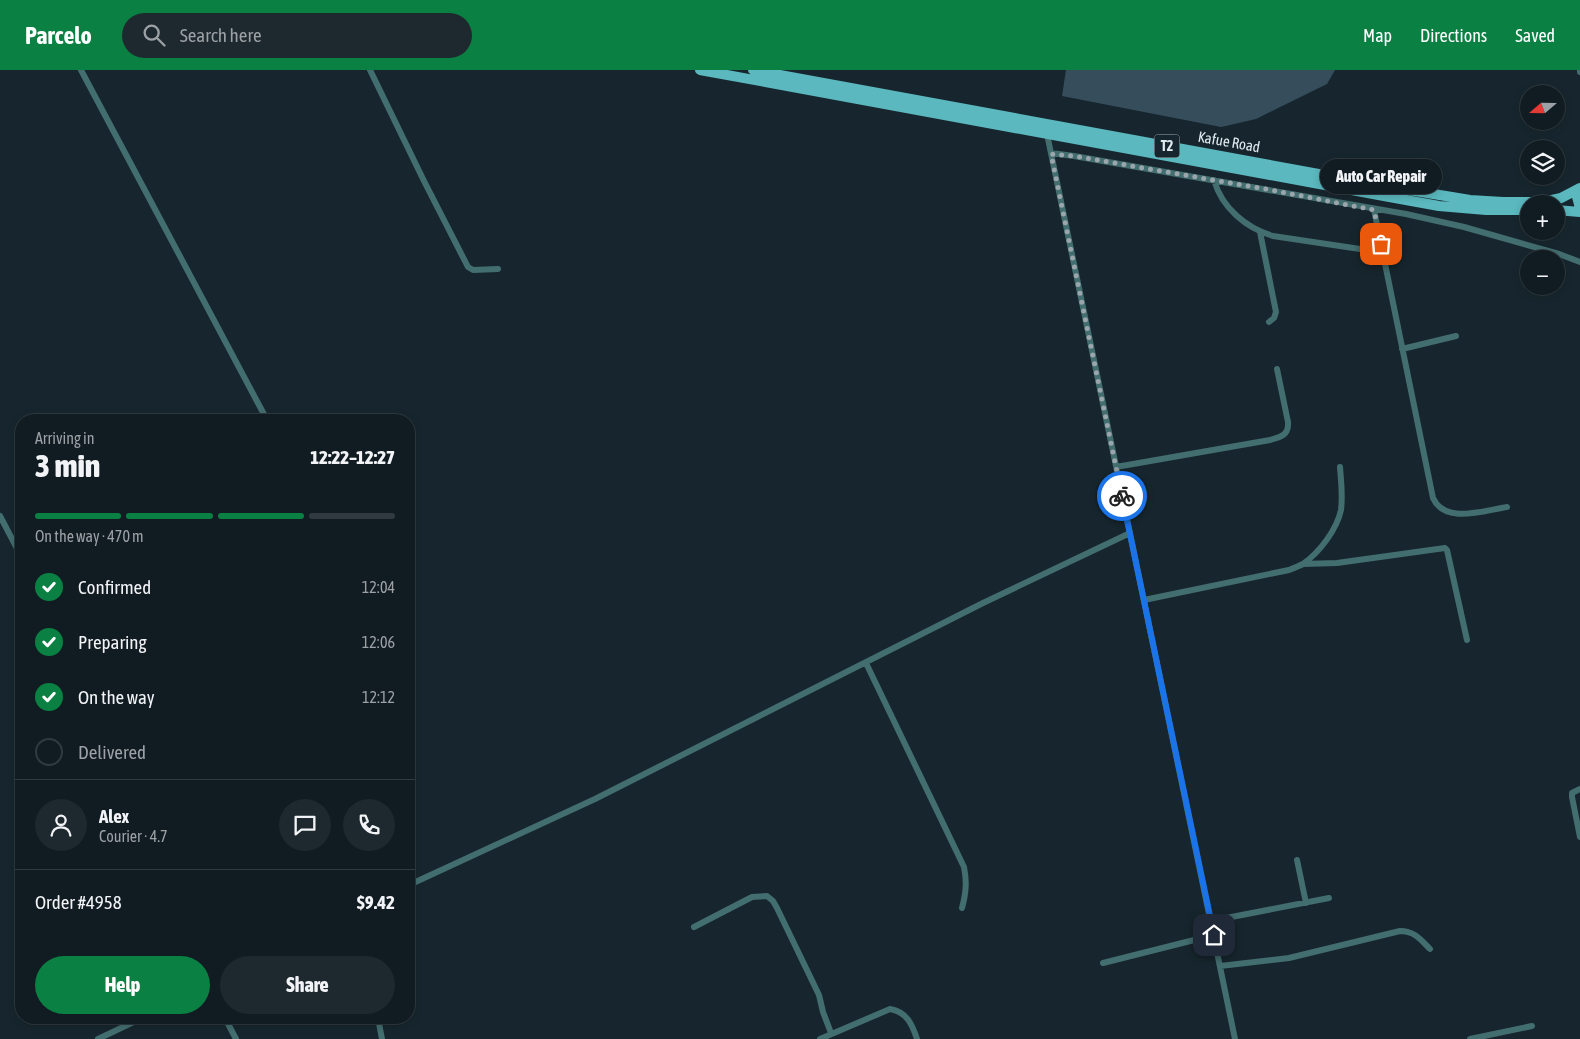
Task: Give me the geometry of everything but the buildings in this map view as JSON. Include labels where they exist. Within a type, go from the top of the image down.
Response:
[{"type":"main road","name":"Kafue Road","points":[[700,70],[1439,206],[1486,210],[1520,210]]},
{"type":"main road","name":"Kafue Road","points":[[752,70],[1470,200],[1543,202],[1561,198],[1580,189]]},
{"type":"main road","points":[[1565,210],[1580,210],[1577,197],[1580,189]]},
{"type":"street","points":[[81,70],[264,414]]},
{"type":"street","points":[[370,70],[468,267],[473,270],[498,269]]},
{"type":"street","points":[[1047,134],[1235,1039]]},
{"type":"street","points":[[1051,154],[1074,156],[1374,210],[1406,214],[1464,227],[1559,254],[1580,262]]},
{"type":"street","points":[[1214,180],[1220,195],[1232,211],[1260,232],[1273,236],[1360,249]]},
{"type":"street","points":[[1374,210],[1402,349],[1437,505],[1442,510],[1452,514],[1464,514],[1507,507]]},
{"type":"street","points":[[1260,232],[1276,312],[1274,318],[1269,322]]},
{"type":"street","points":[[1402,349],[1456,336]]},
{"type":"street","points":[[1116,468],[1270,440],[1282,436],[1288,428],[1288,422],[1277,369]]},
{"type":"street","points":[[1144,600],[1289,570],[1303,564],[1319,550],[1333,529],[1341,511],[1340,466]]},
{"type":"street","points":[[0,516],[15,545]]},
{"type":"street","points":[[415,883],[595,799],[983,603],[1130,533]]},
{"type":"street","points":[[1303,564],[1337,563],[1445,548],[1468,640]]},
{"type":"street","points":[[866,663],[964,867],[967,890],[962,908]]},
{"type":"street","points":[[1580,789],[1572,793],[1580,837]]},
{"type":"street","points":[[1297,860],[1306,903]]},
{"type":"street","points":[[694,927],[752,897],[767,896],[777,908],[819,995],[831,1034]]},
{"type":"street","points":[[1211,921],[1329,898]]},
{"type":"street","points":[[1220,966],[1289,958],[1400,931],[1408,931],[1415,934],[1430,949]]},
{"type":"street","points":[[1103,963],[1214,935]]},
{"type":"street","points":[[820,1039],[890,1009],[901,1011],[910,1020],[917,1039]]},
{"type":"street","points":[[98,1039],[129,1024]]},
{"type":"street","points":[[228,1024],[236,1039]]},
{"type":"street","points":[[379,1024],[382,1039]]},
{"type":"street","points":[[1470,1039],[1532,1026]]},
{"type":"shaded area","points":[[1066,70],[1335,70],[1327,84],[1256,119],[1221,127],[1062,96]]},
{"type":"way so far","points":[[1122,496],[1051,154],[1074,156],[1271,190],[1374,210],[1381,244]]},
{"type":"place","name":"Auto Car Repair","points":[[1381,244]]},
{"type":"route","points":[[1122,496],[1214,935]]}]
